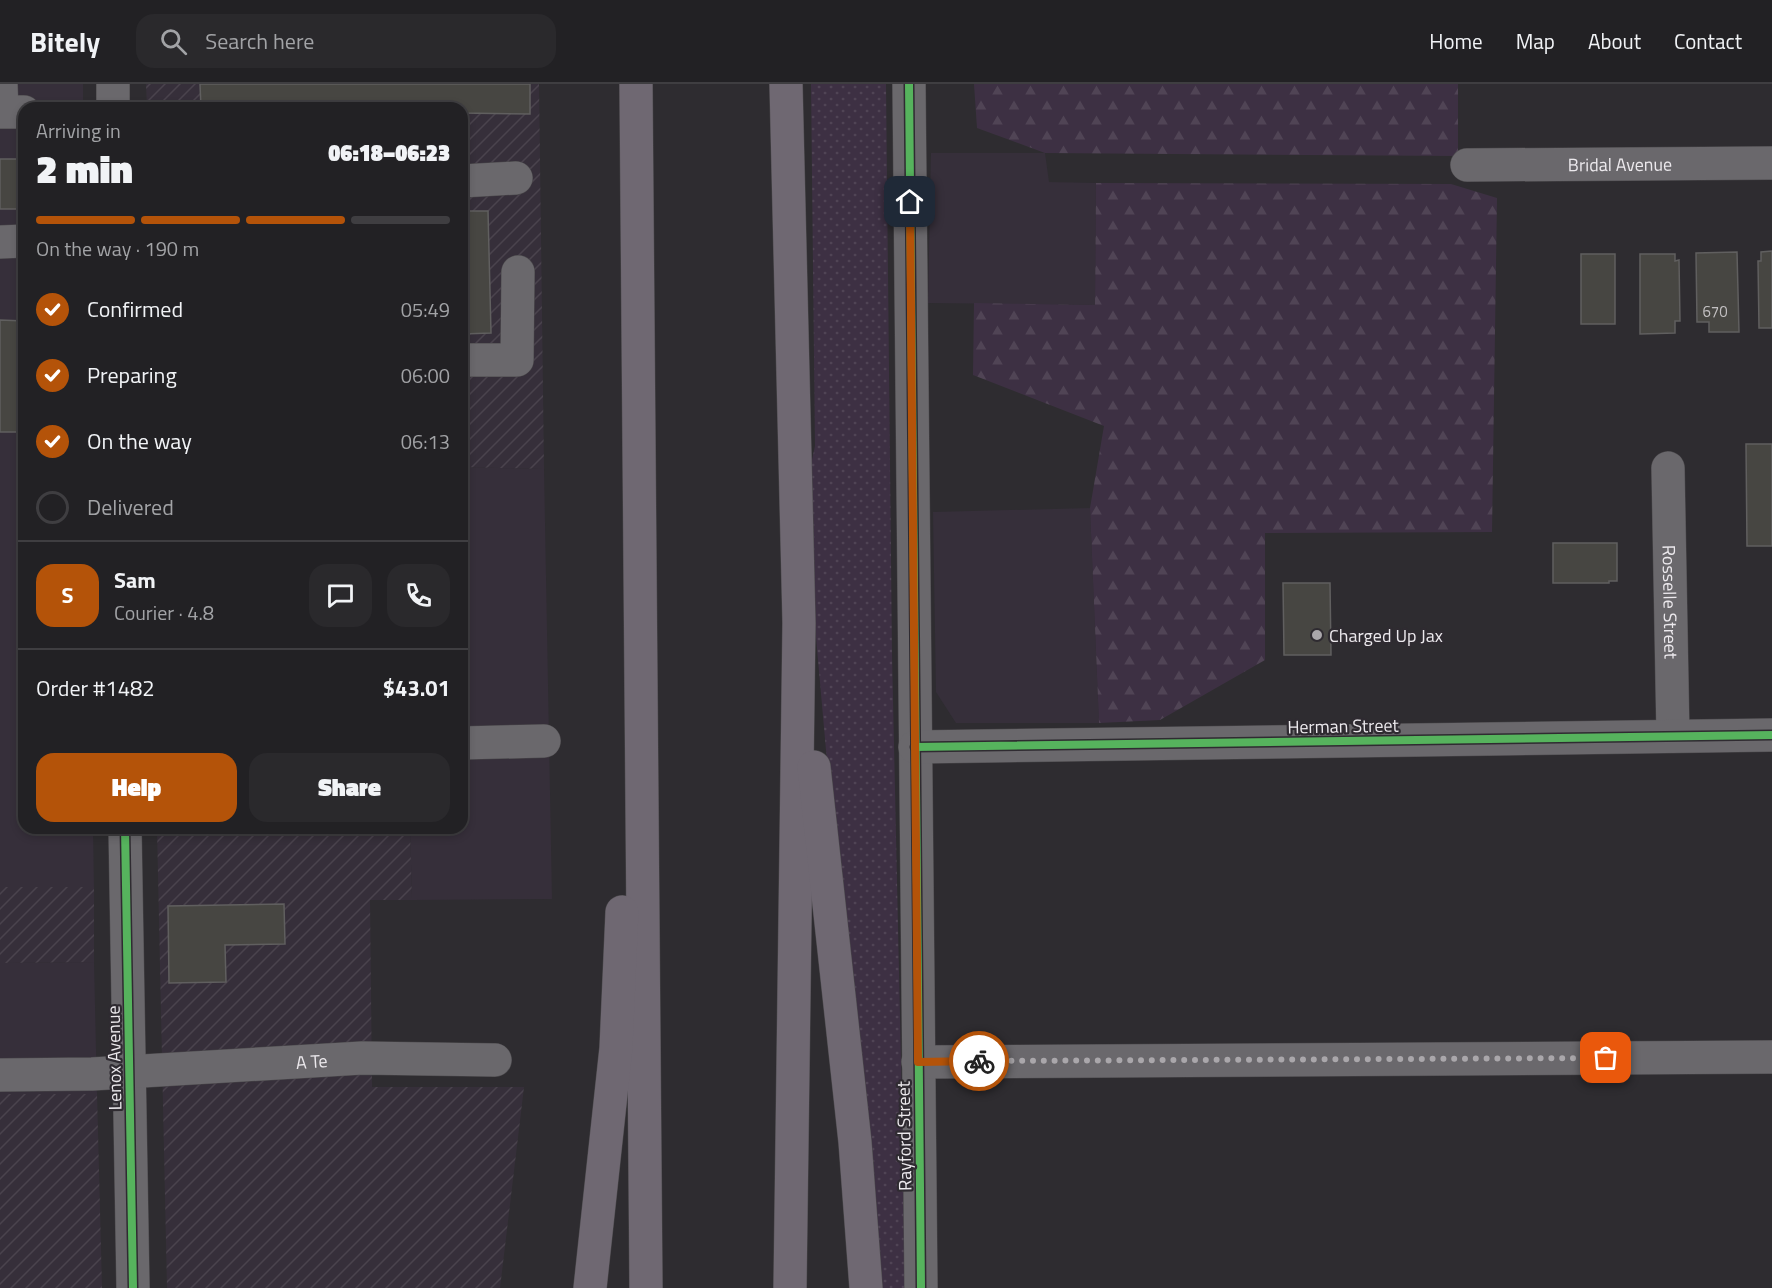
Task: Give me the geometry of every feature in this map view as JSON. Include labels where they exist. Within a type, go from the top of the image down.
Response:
[{"type":"highway","points":[[636,84],[646,1288]]},
{"type":"highway","points":[[786,84],[799,623],[790,1288]]},
{"type":"highway","points":[[590,1288],[616,1048],[640,512]]},
{"type":"highway","points":[[799,623],[855,1142],[866,1288]]},
{"type":"street","points":[[2,84],[2,112],[18,112]]},
{"type":"street","points":[[113,84],[113,102]]},
{"type":"street","name":"Rayford Street","points":[[909,84],[921,1288]]},
{"type":"street","name":"Bridal Avenue","points":[[1467,165],[1772,163]]},
{"type":"street","points":[[468,181],[516,178]]},
{"type":"street","points":[[0,242],[18,241]]},
{"type":"street","points":[[468,360],[517,360],[518,272]]},
{"type":"street","name":"Rosselle Street","points":[[1668,468],[1673,736]]},
{"type":"street","name":"Herman Street","points":[[915,747],[1772,735]]},
{"type":"street","points":[[468,743],[544,741]]},
{"type":"street","name":"Lenox Avenue","points":[[125,834],[133,1288]]},
{"type":"street","points":[[918,1062],[1772,1057]]},
{"type":"street","name":"A Te","points":[[0,1075],[92,1074],[362,1058],[495,1060]]},
{"type":"shaded area","points":[[0,84],[83,84],[83,102],[18,102],[18,834],[93,834],[94,887],[0,887]]},
{"type":"shaded area","points":[[146,84],[539,84],[544,469],[468,467],[468,102],[147,102]]},
{"type":"shaded area","points":[[931,153],[1045,153],[1049,182],[1096,183],[1095,305],[928,303]]},
{"type":"shaded area","points":[[468,467],[544,469],[552,899],[412,900],[410,834],[468,834]]},
{"type":"shaded area","points":[[1090,508],[1099,723],[956,723],[936,692],[933,512]]},
{"type":"shaded area","points":[[157,834],[410,834],[412,900],[370,900],[372,1087],[524,1087],[500,1288],[167,1288]]},
{"type":"shaded area","points":[[0,887],[94,887],[94,962],[0,963]]},
{"type":"shaded area","points":[[94,962],[97,1094],[0,1094],[0,963]]},
{"type":"shaded area","points":[[0,1094],[97,1094],[102,1288],[0,1288]]},
{"type":"green space","points":[[811,84],[886,84],[892,655],[906,1288],[877,1288],[865,1189],[811,581],[810,469],[815,446]]},
{"type":"green space","points":[[974,84],[1458,84],[1458,156],[1045,153],[977,128]]},
{"type":"green space","points":[[1096,183],[1451,184],[1497,198],[1492,532],[1265,533],[1265,660],[1160,720],[1099,723],[1090,508],[1104,426],[973,375],[974,303],[1095,305]]},
{"type":"building","points":[[200,84],[530,84],[530,114],[468,113],[468,102],[201,102]]},
{"type":"building","points":[[0,159],[18,159],[18,209],[0,209]]},
{"type":"building","points":[[468,211],[488,211],[491,333],[468,334]]},
{"type":"building","points":[[1772,251],[1772,328],[1759,328],[1758,261],[1761,261],[1761,252]]},
{"type":"building","points":[[1737,252],[1739,332],[1709,332],[1709,322],[1697,322],[1696,253]]},
{"type":"building","points":[[1581,254],[1615,254],[1615,324],[1581,324]]},
{"type":"building","points":[[1640,254],[1675,254],[1675,261],[1679,260],[1680,321],[1675,321],[1675,333],[1640,334]]},
{"type":"building","points":[[0,320],[18,321],[18,432],[0,432]]},
{"type":"building","points":[[1746,444],[1772,444],[1772,546],[1747,546]]},
{"type":"building","points":[[1553,543],[1617,543],[1617,581],[1553,583]]},
{"type":"building","points":[[1283,583],[1330,583],[1331,655],[1284,655]]},
{"type":"building","points":[[284,904],[285,944],[225,945],[226,982],[169,983],[168,906]]},
{"type":"cycle path","points":[[909,84],[921,1288]]},
{"type":"cycle path","points":[[915,747],[1772,735]]},
{"type":"cycle path","points":[[125,834],[133,1288]]},
{"type":"way so far","points":[[979,1061],[1606,1058]]},
{"type":"place","name":"Charged Up Jax","points":[[1317,635]]},
{"type":"route","points":[[910,202],[918,1062],[979,1061]]}]
